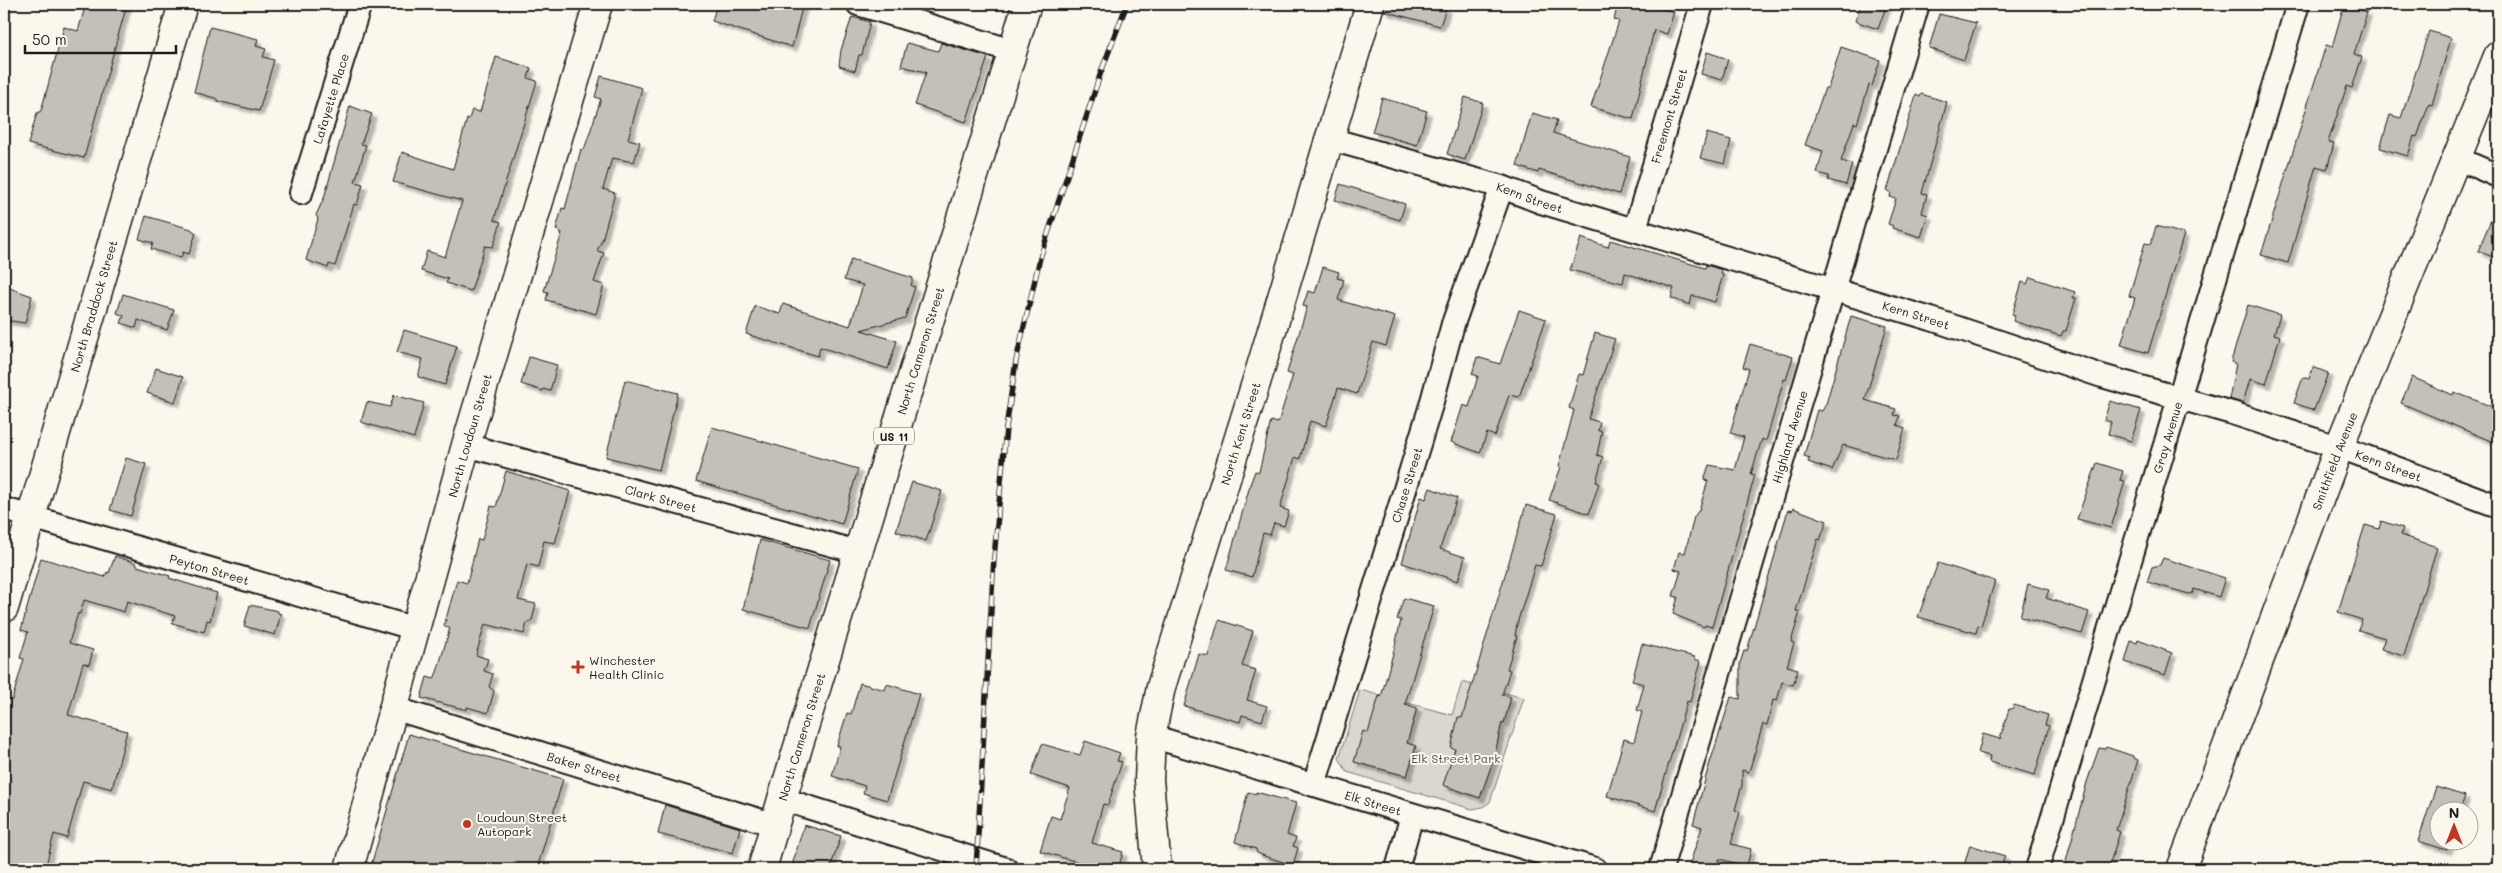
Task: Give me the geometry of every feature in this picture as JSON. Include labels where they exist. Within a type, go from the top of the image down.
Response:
[{"type":"street","name":"North Braddock Street","points":[[4,608],[183,4]]},
{"type":"street","name":"Lafayette Place","points":[[301,193],[360,4]]},
{"type":"street","name":"North Loudoun Street","points":[[348,869],[466,445],[598,4]]},
{"type":"street","points":[[858,4],[1013,50]]},
{"type":"street","name":"North Cameron Street","points":[[762,869],[1027,4]]},
{"type":"street","name":"North Kent Street","points":[[1157,869],[1149,780],[1151,736],[1161,687],[1370,4]]},
{"type":"street","name":"Freemont Street","points":[[1635,228],[1702,4]]},
{"type":"street","name":"Highland Avenue","points":[[1661,869],[1918,4]]},
{"type":"street","name":"Gray Avenue","points":[[2037,869],[2298,4]]},
{"type":"street","name":"Smithfield Avenue","points":[[2181,869],[2339,447],[2498,56]]},
{"type":"street","name":"Kern Street","points":[[1330,139],[1502,187],[1541,202],[1635,228],[2102,376],[2339,447],[2454,488],[2498,506]]},
{"type":"street","points":[[2456,158],[2498,176]]},
{"type":"street","name":"Chase Street","points":[[1314,785],[1431,404],[1453,324],[1502,187]]},
{"type":"street","name":"Clark Street","points":[[466,445],[858,552]]},
{"type":"street","name":"Peyton Street","points":[[4,509],[416,629]]},
{"type":"street","name":"Baker Street","points":[[393,708],[775,825]]},
{"type":"street","name":"Elk Street","points":[[1151,736],[1595,869]]},
{"type":"street","points":[[782,799],[1006,869]]},
{"type":"street","points":[[1397,869],[1412,815]]},
{"type":"green space","name":"Elk Street Park","points":[[1462,682],[1524,698],[1490,802],[1483,807],[1472,809],[1347,772],[1339,758],[1360,690],[1452,715]]},
{"type":"building","points":[[86,4],[127,4],[84,158],[28,144],[37,113],[41,111],[64,27],[78,31]]},
{"type":"building","points":[[717,4],[803,4],[792,47],[712,21]]},
{"type":"building","points":[[1385,4],[1431,4],[1446,8],[1440,26],[1384,11]]},
{"type":"building","points":[[1618,4],[1646,4],[1674,12],[1667,34],[1654,30],[1633,119],[1591,107],[1619,21],[1614,20]]},
{"type":"building","points":[[1861,4],[1887,4],[1878,29],[1855,21]]},
{"type":"building","points":[[2344,5],[2367,12],[2354,54],[2362,57],[2352,88],[2347,86],[2328,142],[2334,143],[2327,169],[2316,166],[2288,263],[2261,255],[2326,45],[2332,47]]},
{"type":"building","points":[[1939,14],[1976,23],[1964,60],[1929,48]]},
{"type":"building","points":[[852,17],[870,22],[862,55],[859,55],[855,71],[839,66],[841,50]]},
{"type":"building","points":[[210,27],[258,39],[256,46],[266,49],[263,57],[274,60],[259,111],[217,101],[218,99],[194,92]]},
{"type":"building","points":[[2429,31],[2451,38],[2432,105],[2429,104],[2417,137],[2414,136],[2408,156],[2380,148],[2390,115],[2401,118]]},
{"type":"building","points":[[907,43],[938,51],[941,43],[988,57],[966,122],[915,105],[926,72],[901,66]]},
{"type":"building","points":[[1841,47],[1880,60],[1872,86],[1869,85],[1857,124],[1854,123],[1841,161],[1852,164],[1846,185],[1828,180],[1829,176],[1817,173],[1823,151],[1805,145],[1825,88],[1828,88]]},
{"type":"building","points":[[1707,52],[1728,59],[1722,80],[1701,74]]},
{"type":"building","points":[[496,57],[531,68],[528,78],[537,81],[494,220],[501,222],[493,247],[485,246],[471,291],[446,283],[448,279],[421,271],[427,251],[445,257],[462,201],[393,182],[402,152],[453,169],[467,119],[469,119],[472,110],[480,112]]},
{"type":"building","points":[[601,76],[642,88],[628,139],[640,142],[634,162],[612,158],[603,189],[615,193],[602,240],[597,251],[604,253],[594,282],[604,285],[596,314],[546,300],[548,292],[544,291],[562,233],[556,230],[562,208],[565,209],[581,149],[584,150],[601,99],[595,97]]},
{"type":"building","points":[[1921,94],[1947,102],[1922,193],[1927,194],[1922,213],[1928,215],[1921,237],[1892,228],[1893,226],[1888,224],[1896,199],[1890,197],[1891,192],[1887,191],[1916,95],[1920,97]]},
{"type":"building","points":[[1465,97],[1483,103],[1465,160],[1447,154]]},
{"type":"building","points":[[1382,98],[1427,111],[1417,145],[1372,132]]},
{"type":"building","points":[[350,106],[372,114],[361,144],[366,145],[355,182],[363,184],[357,205],[354,204],[335,266],[329,264],[328,268],[306,260],[318,219],[316,215],[324,198]]},
{"type":"building","points":[[1532,113],[1557,120],[1553,133],[1630,157],[1619,194],[1539,170],[1538,173],[1517,166]]},
{"type":"building","points":[[1707,133],[1731,140],[1725,164],[1700,158]]},
{"type":"building","points":[[1340,184],[1405,204],[1400,220],[1335,200]]},
{"type":"building","points":[[2498,203],[2498,259],[2478,251]]},
{"type":"building","points":[[146,216],[191,229],[196,233],[189,254],[183,252],[181,258],[151,249],[153,243],[139,239]]},
{"type":"building","points":[[2156,226],[2184,234],[2148,353],[2121,345],[2135,298],[2129,296],[2145,243],[2151,244]]},
{"type":"building","points":[[1581,238],[1608,247],[1610,240],[1705,268],[1706,265],[1722,270],[1721,274],[1723,275],[1715,302],[1692,296],[1690,305],[1671,298],[1674,288],[1625,273],[1623,283],[1570,270]]},
{"type":"building","points":[[851,259],[913,278],[911,286],[915,287],[905,318],[861,330],[897,341],[888,369],[820,347],[818,356],[746,334],[755,306],[780,314],[783,304],[850,326],[863,285],[844,280]]},
{"type":"building","points":[[1323,267],[1339,272],[1337,278],[1344,280],[1338,300],[1395,317],[1386,346],[1373,342],[1357,394],[1338,388],[1326,426],[1310,421],[1300,459],[1295,457],[1280,508],[1289,511],[1284,526],[1274,523],[1270,535],[1263,533],[1252,577],[1226,570],[1251,482],[1255,471],[1259,472],[1271,421],[1278,423],[1293,375],[1287,373],[1307,307],[1303,306],[1308,291],[1315,293]]},
{"type":"building","points":[[2030,277],[2075,292],[2073,298],[2076,298],[2066,331],[2063,331],[2061,336],[2013,321],[2015,316],[2012,315],[2022,282],[2027,284]]},
{"type":"building","points":[[4,286],[32,296],[25,323],[4,320]]},
{"type":"building","points":[[123,294],[174,310],[167,330],[138,320],[136,328],[121,323],[124,316],[117,313]]},
{"type":"building","points":[[2248,305],[2280,315],[2274,334],[2280,336],[2266,384],[2250,379],[2243,403],[2229,399],[2236,364],[2231,362]]},
{"type":"building","points":[[1519,310],[1546,319],[1519,397],[1509,395],[1495,436],[1487,433],[1480,453],[1451,442],[1463,405],[1469,407],[1478,376],[1472,374],[1477,357],[1500,364]]},
{"type":"building","points":[[1851,316],[1887,326],[1865,400],[1896,409],[1894,415],[1900,416],[1897,425],[1905,428],[1896,460],[1843,445],[1832,470],[1808,462],[1810,458],[1804,456],[1817,410],[1822,411],[1826,404]]},
{"type":"building","points":[[404,330],[457,346],[445,385],[418,377],[423,359],[397,352]]},
{"type":"building","points":[[1595,333],[1615,339],[1588,419],[1600,422],[1598,431],[1602,431],[1597,455],[1603,457],[1596,482],[1599,483],[1589,514],[1549,500],[1561,467],[1559,466],[1574,410],[1569,408],[1579,374],[1583,375]]},
{"type":"building","points":[[1750,344],[1793,357],[1786,380],[1784,379],[1766,441],[1762,439],[1751,474],[1755,475],[1712,627],[1705,625],[1704,627],[1673,614],[1678,597],[1673,596],[1681,571],[1674,569],[1679,552],[1685,553],[1694,517],[1699,510],[1708,481],[1704,480],[1709,465],[1735,470],[1744,437],[1730,433],[1749,369],[1743,367]]},
{"type":"building","points":[[529,357],[557,365],[550,391],[543,389],[543,391],[521,384]]},
{"type":"building","points":[[2313,367],[2328,373],[2314,410],[2294,403],[2303,377],[2309,379]]},
{"type":"building","points":[[156,368],[183,377],[175,402],[147,393]]},
{"type":"building","points":[[2412,377],[2453,395],[2454,392],[2498,409],[2498,444],[2401,403]]},
{"type":"building","points":[[625,380],[678,393],[659,470],[606,457]]},
{"type":"building","points":[[394,395],[424,403],[414,438],[361,422],[367,402],[390,407]]},
{"type":"building","points":[[2110,401],[2141,410],[2131,441],[2108,434],[2111,422],[2104,420]]},
{"type":"building","points":[[712,427],[858,469],[842,524],[696,481]]},
{"type":"building","points":[[126,458],[146,464],[131,516],[110,510]]},
{"type":"building","points":[[2097,463],[2123,471],[2120,480],[2125,481],[2111,528],[2077,519]]},
{"type":"building","points":[[506,471],[570,491],[555,543],[544,541],[538,567],[527,564],[518,600],[536,604],[532,620],[527,623],[524,634],[485,624],[476,655],[488,659],[484,671],[493,674],[489,687],[494,691],[488,713],[467,707],[467,710],[421,698],[427,677],[434,679],[437,672],[450,628],[444,626],[457,580],[467,583],[478,539],[482,540],[491,506],[496,507]]},
{"type":"building","points":[[912,482],[942,491],[926,541],[896,531]]},
{"type":"building","points":[[1430,488],[1457,498],[1440,549],[1465,557],[1458,581],[1402,563],[1421,497],[1426,499]]},
{"type":"building","points":[[1526,505],[1557,514],[1541,566],[1535,565],[1517,624],[1515,636],[1517,636],[1507,669],[1510,670],[1502,695],[1511,697],[1504,723],[1502,722],[1494,758],[1480,798],[1443,785],[1455,749],[1451,748],[1458,717],[1462,718]]},
{"type":"building","points":[[1793,508],[1827,521],[1820,540],[1818,539],[1796,611],[1800,612],[1791,642],[1794,643],[1787,666],[1798,669],[1793,685],[1782,682],[1777,701],[1773,700],[1767,725],[1763,724],[1749,772],[1742,770],[1742,785],[1735,810],[1740,812],[1731,844],[1751,849],[1747,866],[1719,859],[1716,869],[1688,869],[1702,827],[1693,824],[1708,769],[1731,697],[1740,699],[1740,663],[1744,651],[1747,651],[1788,510],[1792,511]]},
{"type":"building","points":[[2381,521],[2403,528],[2401,535],[2437,547],[2404,656],[2381,649],[2385,638],[2358,630],[2362,620],[2338,612],[2365,525],[2379,529]]},
{"type":"building","points":[[760,540],[830,560],[810,628],[743,609]]},
{"type":"building","points":[[115,556],[136,563],[137,566],[170,576],[169,578],[217,593],[210,621],[207,620],[204,632],[172,623],[175,616],[127,601],[124,612],[84,600],[69,643],[93,650],[89,665],[83,663],[68,715],[127,731],[112,789],[83,781],[67,838],[54,834],[45,869],[4,869],[4,709],[6,699],[12,700],[24,659],[20,658],[28,632],[21,630],[41,558],[105,577],[107,572],[109,573]]},
{"type":"building","points":[[2163,558],[2225,578],[2219,597],[2194,589],[2193,593],[2189,594],[2147,582],[2152,567],[2160,565]]},
{"type":"building","points":[[1938,563],[1995,581],[1981,626],[1978,625],[1976,633],[1918,617]]},
{"type":"building","points":[[2028,584],[2049,590],[2046,598],[2089,612],[2082,634],[2020,617]]},
{"type":"building","points":[[1404,598],[1434,606],[1405,704],[1417,708],[1407,743],[1416,746],[1407,776],[1354,762],[1363,731],[1368,733],[1379,696],[1381,697],[1395,646],[1401,620],[1397,619]]},
{"type":"building","points":[[250,605],[278,611],[281,614],[275,635],[244,626]]},
{"type":"building","points":[[1219,620],[1253,631],[1242,666],[1256,670],[1247,700],[1267,706],[1262,721],[1242,715],[1240,722],[1184,706],[1199,654],[1208,656]]},
{"type":"building","points":[[2138,640],[2172,653],[2165,675],[2125,662],[2131,641],[2137,643]]},
{"type":"building","points":[[1642,644],[1695,657],[1694,659],[1701,661],[1690,702],[1687,701],[1655,811],[1607,796],[1624,739],[1634,742],[1642,712],[1637,710],[1644,684],[1632,681]]},
{"type":"building","points":[[860,683],[885,690],[887,684],[919,694],[887,800],[863,793],[865,786],[832,776],[840,746],[837,746],[847,713],[851,714]]},
{"type":"building","points":[[2014,705],[2048,715],[2045,725],[2049,726],[2035,775],[1989,762],[1990,756],[1978,753],[1983,734],[2000,739],[2009,709],[2012,709]]},
{"type":"building","name":"Loudoun Street Autopark","points":[[409,734],[563,779],[537,869],[370,869]]},
{"type":"building","points":[[1085,741],[1120,753],[1117,761],[1122,762],[1108,805],[1103,804],[1092,843],[1123,852],[1118,869],[1102,869],[1040,851],[1051,816],[1060,819],[1070,788],[1031,775],[1042,744],[1080,755]]},
{"type":"building","points":[[2106,747],[2133,756],[2133,758],[2138,760],[2116,830],[2120,832],[2108,869],[2064,869],[2087,782],[2099,748],[2105,749]]},
{"type":"building","points":[[2436,787],[2465,796],[2464,800],[2432,800]]},
{"type":"building","points":[[1248,792],[1256,794],[1256,792],[1296,803],[1287,835],[1296,838],[1293,846],[1298,848],[1293,865],[1267,857],[1257,853],[1256,849],[1235,842]]},
{"type":"building","points":[[665,805],[740,828],[733,853],[658,834]]},
{"type":"building","points":[[2430,805],[2430,845],[2418,841]]},
{"type":"building","points":[[804,825],[841,836],[830,869],[791,869]]},
{"type":"building","points":[[1970,845],[2005,856],[2000,869],[1963,869]]},
{"type":"railway","points":[[976,869],[994,558],[1006,428],[1016,361],[1040,258],[1101,72],[1127,4]]},
{"type":"place","name":"Winchester Health Clinic","points":[[578,667]]},
{"type":"place","name":"Loudoun Street Autopark","points":[[467,824]]}]
